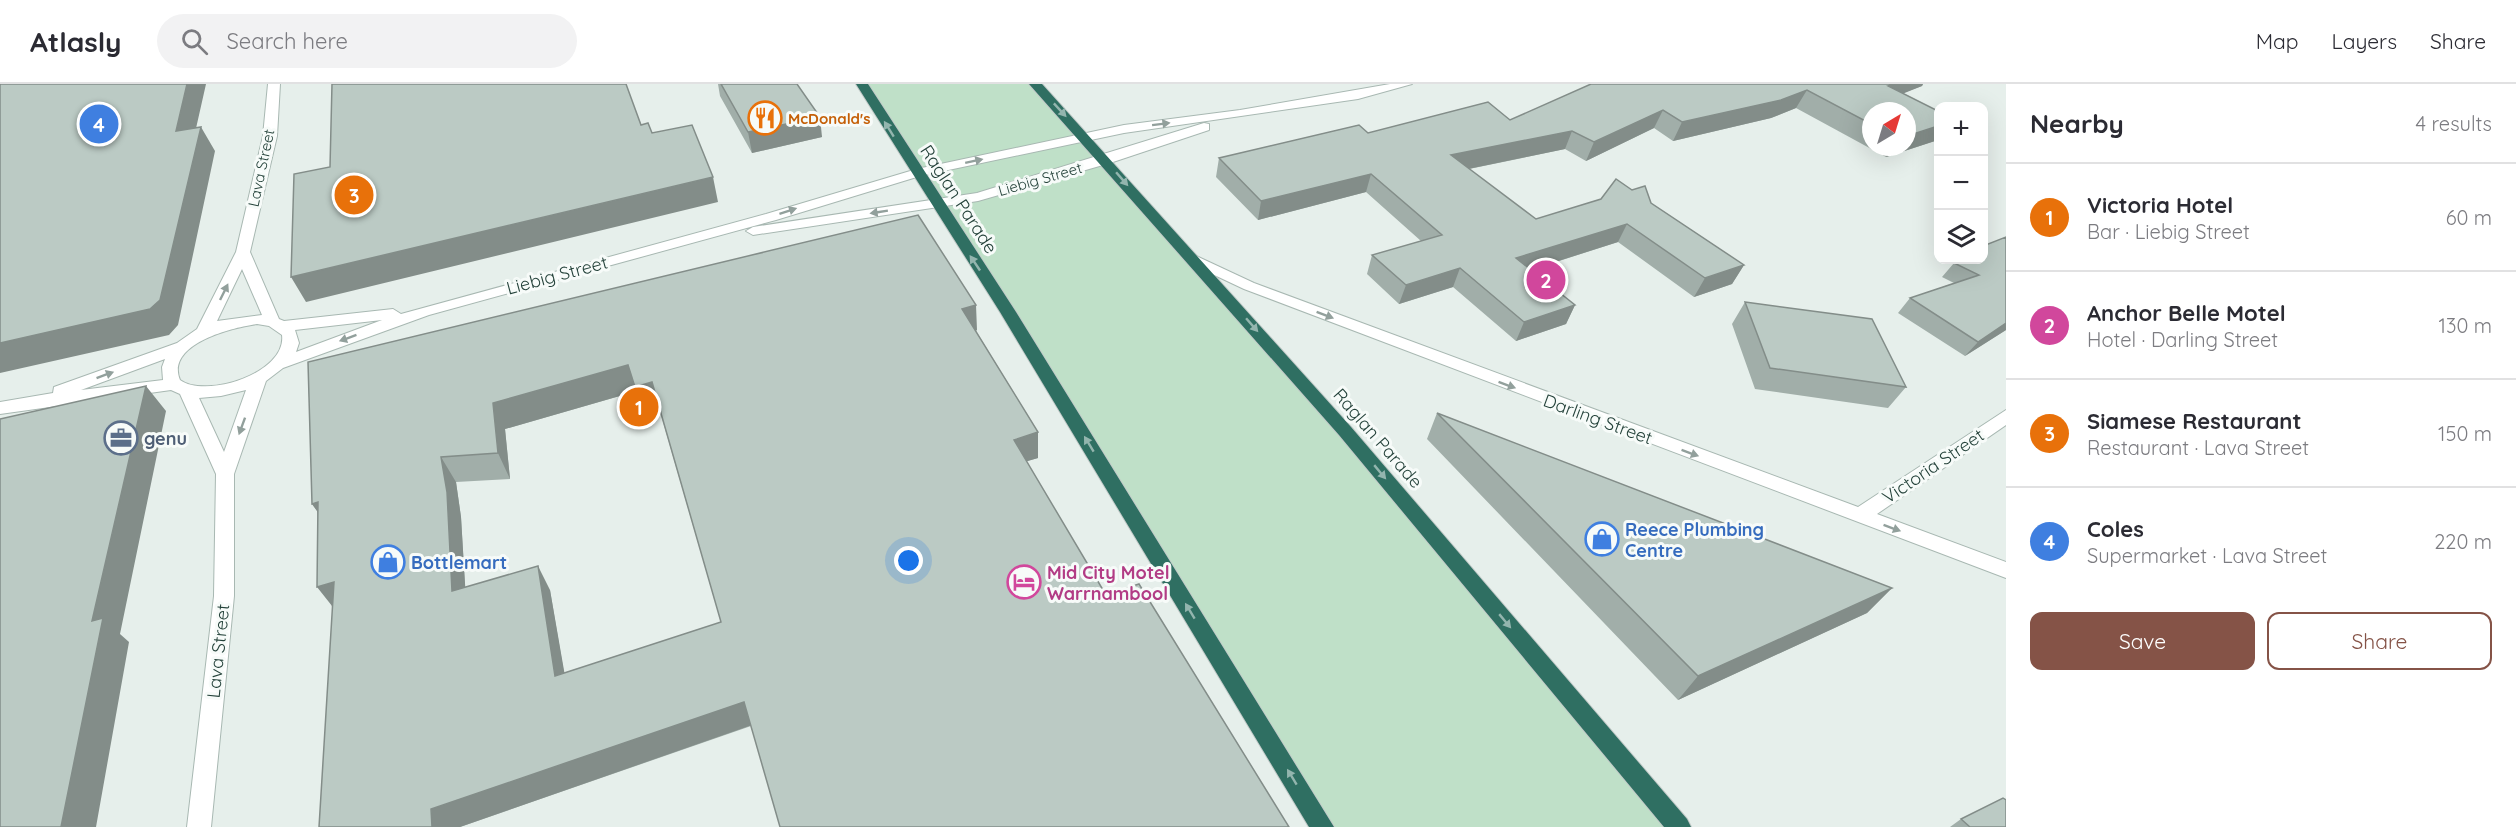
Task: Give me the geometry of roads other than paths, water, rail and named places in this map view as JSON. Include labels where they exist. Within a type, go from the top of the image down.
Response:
[{"type":"highway","name":"Raglan Parade","points":[[862,84],[1008,312],[1322,827]]},
{"type":"highway","name":"Raglan Parade","points":[[1035,84],[1346,432],[1679,827]]},
{"type":"street","name":"Lava Street","points":[[204,332],[243,252],[270,136],[274,84]]},
{"type":"street","name":"Liebig Street","points":[[181,388],[222,391],[259,378],[279,364],[423,311],[691,239],[917,173],[1083,136],[1240,114],[1360,90],[1406,84]]},
{"type":"street","name":"Liebig Street","points":[[691,239],[978,197],[1105,160],[1240,114]]},
{"type":"street","points":[[243,252],[278,323],[290,333],[292,342],[279,364]]},
{"type":"street","name":"Darling Street","points":[[1194,260],[1295,304],[2006,570]]},
{"type":"street","name":"Liebig Street","points":[[182,346],[204,332],[240,320],[278,323],[423,311]]},
{"type":"street","points":[[181,388],[168,377],[168,367],[182,346]]},
{"type":"street","points":[[30,402],[182,346]]},
{"type":"street","name":"Lava Street","points":[[199,827],[224,596],[225,474],[259,378]]},
{"type":"street","name":"Lava Street","points":[[181,388],[225,474]]},
{"type":"street","points":[[0,408],[30,402],[181,388]]},
{"type":"street","name":"Victoria Street","points":[[1860,516],[2006,416]]},
{"type":"place","name":"McDonald's","points":[[765,118]]},
{"type":"place","name":"Coles","points":[[99,124]]},
{"type":"place","name":"Siamese Restaurant","points":[[354,195]]},
{"type":"place","name":"Anchor Belle Motel","points":[[1546,280]]},
{"type":"place","name":"Victoria Hotel","points":[[639,407]]},
{"type":"place","name":"genu","points":[[121,438]]},
{"type":"place","name":"Reece Plumbing Centre","points":[[1602,539]]},
{"type":"place","name":"Bottlemart","points":[[388,562]]},
{"type":"place","name":"Mid City Motel Warrnambool","points":[[1024,582]]}]
